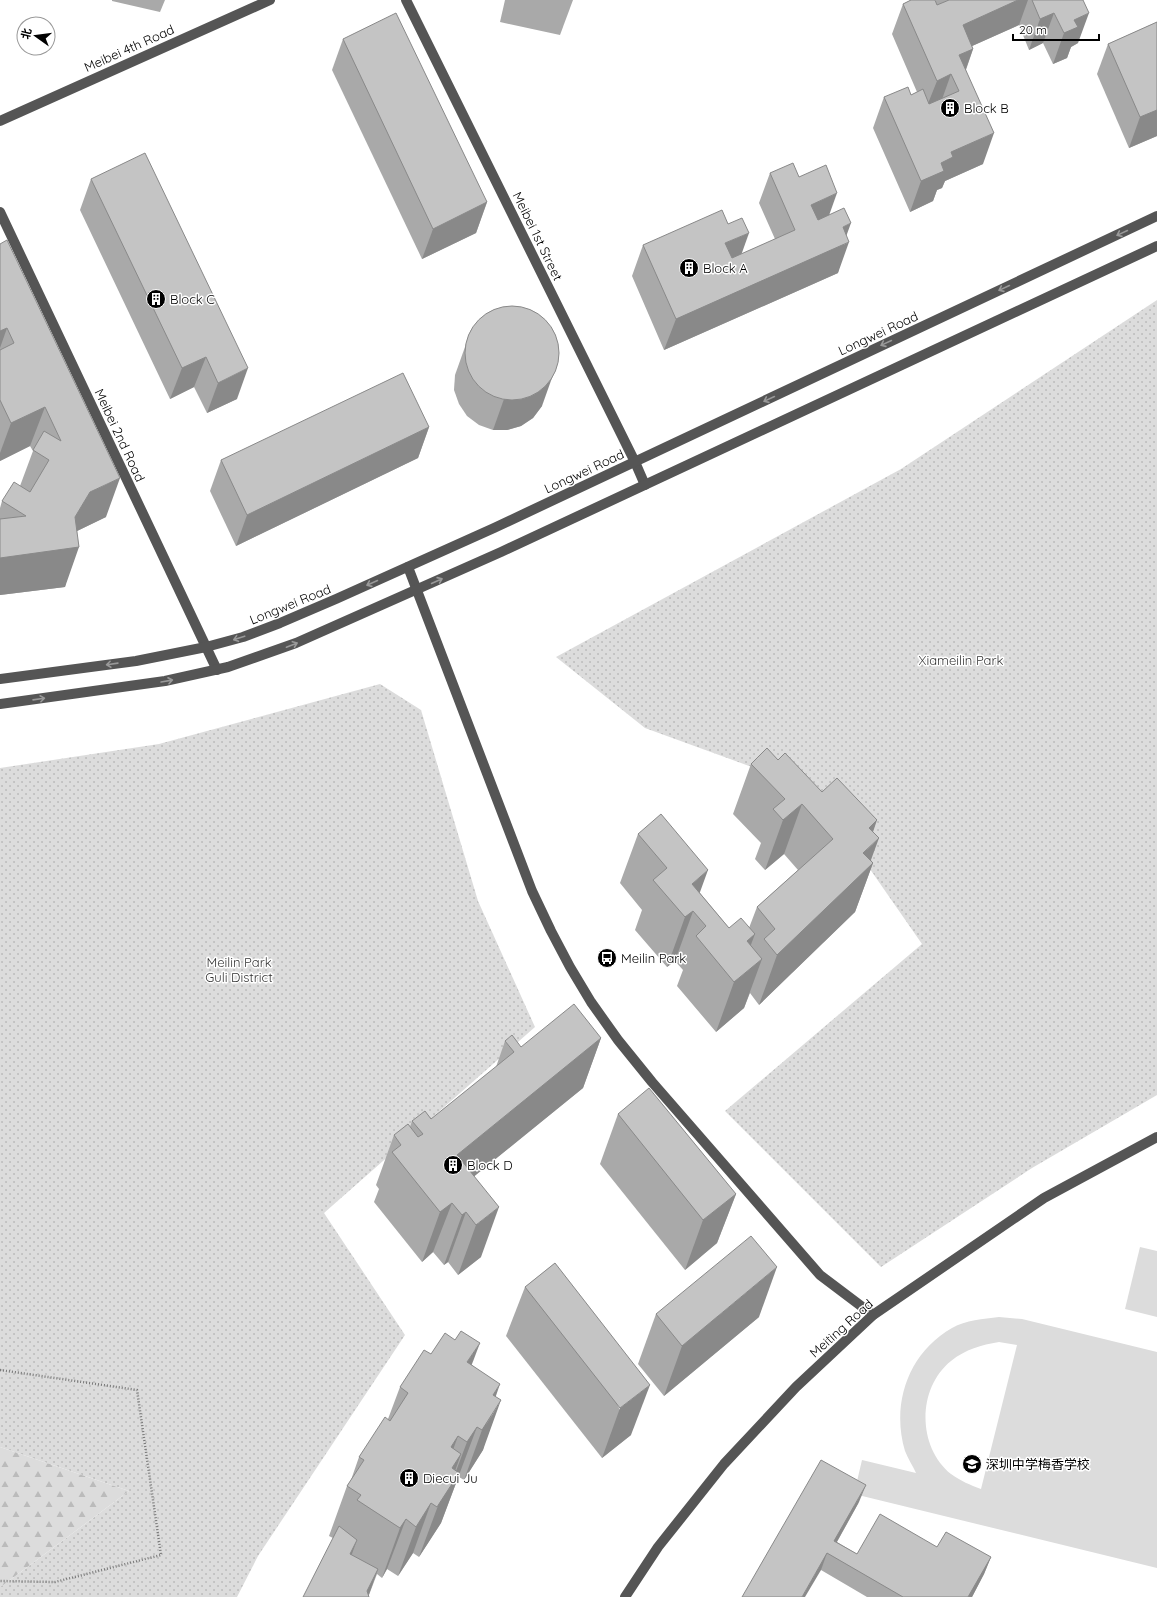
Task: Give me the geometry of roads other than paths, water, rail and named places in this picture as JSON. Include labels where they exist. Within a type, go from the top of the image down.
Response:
[{"type":"street","name":"Meibei 4th Road","points":[[0,121],[270,0]]},
{"type":"street","name":"Meibei 1st Street","points":[[406,0],[645,485]]},
{"type":"street","name":"Meibei 2nd Road","points":[[0,212],[217,670]]},
{"type":"street","name":"Longwei Road","points":[[0,679],[136,661],[206,648],[243,637],[280,623],[408,567],[635,462],[1157,216]]},
{"type":"street","points":[[0,704],[165,681],[217,670],[296,643],[417,590],[645,485],[1157,246]]},
{"type":"street","points":[[408,567],[532,891],[570,967],[591,1002],[618,1040],[652,1082],[820,1275],[873,1314]]},
{"type":"street","name":"Meiting Road","points":[[625,1597],[658,1547],[724,1464],[796,1387],[873,1314],[1044,1198],[1157,1137]]},
{"type":"place","name":"Block B","points":[[950,108]]},
{"type":"place","name":"Block A","points":[[689,268]]},
{"type":"place","name":"Block C","points":[[156,299]]},
{"type":"place","name":"Meilin Park","points":[[607,958]]},
{"type":"place","name":"Block D","points":[[453,1165]]},
{"type":"place","name":"深圳中学梅香学校","points":[[972,1464]]},
{"type":"place","name":"Diecui Ju","points":[[409,1478]]},
{"type":"park label","name":"Xiameilin Park","points":[[961,660]]},
{"type":"park label","name":"Meilin Park Guli District","points":[[239,970]]}]
